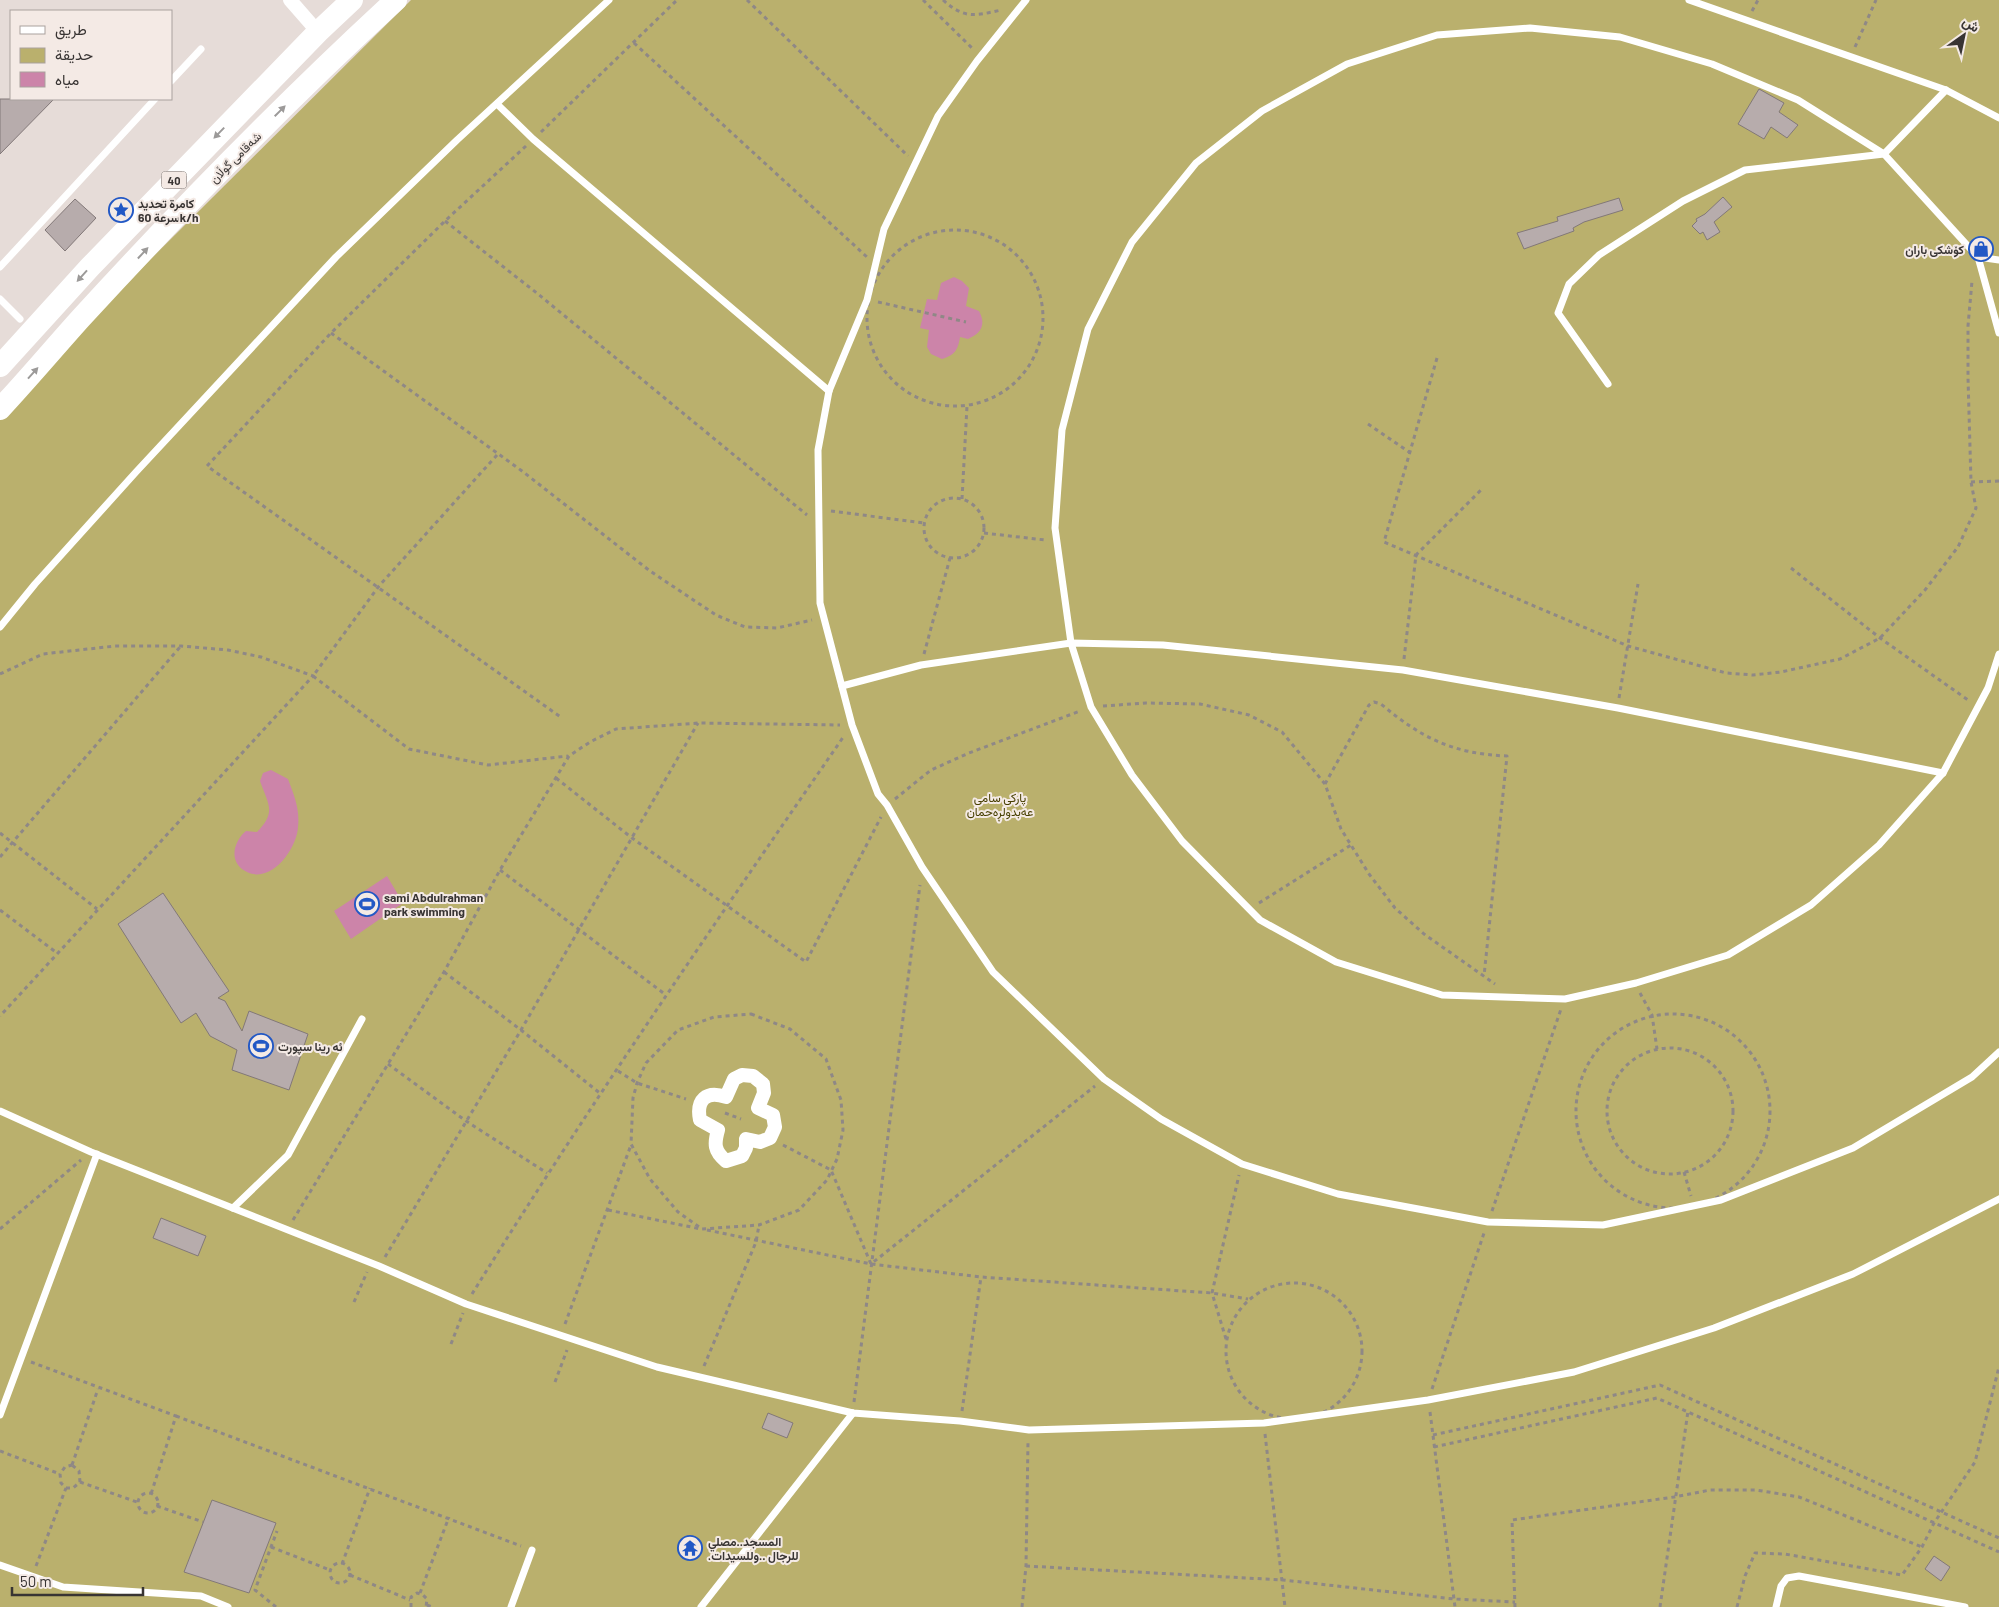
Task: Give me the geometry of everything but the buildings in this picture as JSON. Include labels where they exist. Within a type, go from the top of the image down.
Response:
[{"type":"main road","name":"40","points":[[0,366],[90,267],[318,32],[352,0]]},
{"type":"main road","name":"شەقامی گوڵان","points":[[0,409],[82,318],[211,181],[339,53],[396,0]]},
{"type":"street","points":[[290,0],[318,32]]},
{"type":"street","points":[[742,1074],[753,1076],[763,1084],[764,1094],[758,1108],[773,1115],[776,1127],[770,1138],[760,1142],[746,1139],[746,1148],[742,1156],[726,1161],[717,1153],[714,1144],[718,1130],[700,1120],[698,1107],[701,1100],[716,1093],[726,1097],[734,1079],[742,1074]]},
{"type":"lane","points":[[0,627],[136,472],[336,257],[609,0]]},
{"type":"lane","points":[[1026,0],[980,56],[938,116],[884,229],[867,300],[829,391],[818,450],[820,603],[852,725],[878,794],[887,805],[922,867],[993,972],[1104,1079],[1161,1119],[1242,1164],[1338,1194],[1488,1222],[1603,1225],[1721,1200],[1853,1148],[1972,1077],[1999,1052]]},
{"type":"lane","points":[[1689,0],[1946,90],[1999,118]]},
{"type":"lane","points":[[1999,333],[1978,257],[1884,154],[1798,100],[1712,64],[1620,37],[1530,28],[1438,35],[1347,64],[1262,111],[1196,163],[1132,242],[1088,329],[1062,430],[1055,528],[1071,643],[1091,707],[1132,775],[1182,842],[1260,920],[1336,962],[1442,995],[1519,996],[1565,999],[1636,983],[1728,955],[1811,905],[1879,845],[1942,773],[1988,688],[1999,654]]},
{"type":"lane","points":[[172,80],[201,49]]},
{"type":"lane","points":[[1608,384],[1558,313],[1569,284],[1599,255],[1683,201],[1745,170],[1884,154],[1946,90]]},
{"type":"lane","points":[[0,267],[154,100]]},
{"type":"lane","points":[[497,104],[533,139],[829,391]]},
{"type":"lane","points":[[1978,257],[1999,260]]},
{"type":"lane","points":[[0,299],[20,319]]},
{"type":"lane","points":[[842,686],[921,665],[1071,643],[1163,645],[1403,670],[1618,708],[1942,773]]},
{"type":"lane","points":[[233,1208],[288,1155],[362,1019]]},
{"type":"lane","points":[[0,1111],[94,1153],[379,1266],[466,1304],[657,1367],[853,1413],[960,1421],[1028,1430],[1264,1423],[1428,1400],[1574,1372],[1714,1328],[1853,1274],[1999,1199]]},
{"type":"lane","points":[[0,1415],[94,1153]]},
{"type":"lane","points":[[701,1607],[853,1413]]},
{"type":"lane","points":[[511,1607],[530,1553]]},
{"type":"lane","points":[[0,1565],[62,1587],[201,1596],[228,1607]]},
{"type":"lane","points":[[1776,1607],[1786,1578],[1799,1576],[1965,1607]]},
{"type":"path","points":[[562,718],[379,586],[207,466],[331,333],[445,221],[677,0]]},
{"type":"path","points":[[747,0],[916,163]]},
{"type":"path","points":[[923,0],[980,56]]},
{"type":"path","points":[[943,0],[955,11],[975,16],[1006,10]]},
{"type":"path","points":[[1850,56],[1876,0]]},
{"type":"path","points":[[634,43],[875,265]]},
{"type":"path","points":[[445,221],[538,294],[818,524]]},
{"type":"path","points":[[953,229],[982,233],[1009,247],[1029,269],[1041,296],[1044,326],[1036,355],[1019,379],[996,397],[967,406],[939,405],[912,396],[890,378],[874,355],[866,328],[867,300],[878,272],[897,249],[923,234],[953,229]]},
{"type":"path","points":[[1437,358],[1384,542],[1628,646],[1726,672],[1754,674],[1781,672],[1840,659],[1880,638],[1925,590],[1958,547],[1976,508],[1972,482],[1968,326],[1971,286],[1978,257]]},
{"type":"path","points":[[867,300],[966,322]]},
{"type":"path","points":[[331,333],[650,571],[716,615],[745,628],[777,628],[824,618]]},
{"type":"path","points":[[962,499],[967,406]]},
{"type":"path","points":[[1368,424],[1409,452]]},
{"type":"path","points":[[0,1016],[313,676],[379,586],[497,455]]},
{"type":"path","points":[[1972,482],[1999,481]]},
{"type":"path","points":[[1403,670],[1416,555],[1483,488]]},
{"type":"path","points":[[962,499],[977,508],[984,524],[984,532],[981,542],[968,555],[950,558],[933,550],[924,533],[924,523],[927,513],[942,500],[962,499]]},
{"type":"path","points":[[818,509],[924,523]]},
{"type":"path","points":[[984,532],[1057,541]]},
{"type":"path","points":[[921,665],[950,558]]},
{"type":"path","points":[[1791,568],[1880,638],[1977,706]]},
{"type":"path","points":[[1618,708],[1638,584]]},
{"type":"path","points":[[0,674],[43,654],[115,646],[181,646],[228,650],[261,657],[313,676],[409,749],[488,765],[569,756]]},
{"type":"path","points":[[0,857],[181,646]]},
{"type":"path","points":[[1325,784],[1369,705],[1374,702],[1381,704],[1416,732],[1436,741],[1462,751],[1507,756],[1484,976]]},
{"type":"path","points":[[556,778],[632,838],[806,962],[887,805],[931,770],[969,753],[1091,707],[1146,703],[1200,704],[1249,716],[1282,732],[1325,784],[1334,812],[1351,845],[1395,908],[1424,934],[1484,976],[1519,996]]},
{"type":"path","points":[[379,1266],[521,1030],[699,723]]},
{"type":"path","points":[[287,1229],[444,972],[500,870],[569,756],[590,742],[616,729],[699,723],[852,725]]},
{"type":"path","points":[[451,1344],[466,1304],[547,1174],[618,1071],[666,995],[852,725]]},
{"type":"path","points":[[0,833],[97,909]]},
{"type":"path","points":[[1250,909],[1351,845]]},
{"type":"path","points":[[853,1413],[922,867]]},
{"type":"path","points":[[500,870],[666,995]]},
{"type":"path","points":[[0,910],[57,952]]},
{"type":"path","points":[[444,972],[601,1094]]},
{"type":"path","points":[[1636,983],[1652,1015],[1657,1049]]},
{"type":"path","points":[[1455,1607],[1428,1400],[1565,999]]},
{"type":"path","points":[[1672,1013],[1693,1015],[1712,1022],[1730,1032],[1745,1046],[1757,1062],[1765,1081],[1770,1101],[1768,1128],[1757,1160],[1745,1176],[1730,1190],[1712,1200],[1693,1206],[1674,1208],[1655,1206],[1637,1201],[1620,1192],[1592,1166],[1583,1149],[1577,1131],[1575,1112],[1577,1093],[1582,1074],[1591,1058],[1602,1043],[1617,1030],[1652,1015],[1672,1013]]},
{"type":"path","points":[[561,1334],[632,1144],[633,1098],[637,1083],[646,1063],[678,1030],[714,1017],[751,1014],[790,1029],[826,1059],[841,1100],[844,1130],[838,1159],[826,1180],[799,1210],[759,1225],[702,1229],[678,1212],[650,1179],[632,1144]]},
{"type":"path","points":[[1657,1049],[1685,1050],[1698,1054],[1720,1072],[1732,1098],[1732,1125],[1720,1150],[1698,1168],[1684,1172],[1660,1173],[1637,1164],[1619,1147],[1609,1124],[1608,1099],[1617,1076],[1635,1059],[1657,1049]]},
{"type":"path","points":[[388,1064],[466,1121],[547,1174]]},
{"type":"path","points":[[618,1071],[637,1083],[699,1104]]},
{"type":"path","points":[[871,1264],[1104,1079]]},
{"type":"path","points":[[770,1138],[831,1170],[871,1264]]},
{"type":"path","points":[[0,1229],[94,1153]]},
{"type":"path","points":[[1242,1164],[1212,1293],[1226,1339],[1226,1363],[1234,1385],[1264,1423],[1285,1607]]},
{"type":"path","points":[[1684,1172],[1693,1206]]},
{"type":"path","points":[[608,1210],[756,1242],[871,1264],[981,1277],[1212,1293],[1248,1299]]},
{"type":"path","points":[[700,1376],[756,1242],[759,1225]]},
{"type":"path","points":[[354,1302],[371,1263]]},
{"type":"path","points":[[960,1421],[981,1277]]},
{"type":"path","points":[[1226,1339],[1234,1317],[1248,1299],[1268,1287],[1290,1282],[1313,1285],[1334,1296],[1350,1312],[1360,1334],[1362,1356],[1356,1379],[1343,1398],[1324,1412],[1302,1418],[1284,1418],[1266,1413],[1250,1403]]},
{"type":"path","points":[[555,1382],[572,1338]]},
{"type":"path","points":[[21,1359],[520,1544],[530,1553]]},
{"type":"path","points":[[1737,1607],[1745,1576],[1755,1552],[1784,1554],[1902,1575],[1922,1547],[1940,1513],[1975,1462],[1999,1367]]},
{"type":"path","points":[[1432,1435],[1660,1385],[1999,1538]]},
{"type":"path","points":[[72,1465],[98,1388]]},
{"type":"path","points":[[1434,1447],[1657,1398],[1999,1552]]},
{"type":"path","points":[[1660,1607],[1674,1497],[1688,1411]]},
{"type":"path","points":[[151,1494],[176,1416]]},
{"type":"path","points":[[1022,1607],[1026,1566],[1028,1430]]},
{"type":"path","points":[[0,1451],[60,1474]]},
{"type":"path","points":[[72,1465],[66,1467],[60,1474],[61,1483],[66,1488],[73,1488],[80,1482]]},
{"type":"path","points":[[72,1465],[79,1471],[80,1482]]},
{"type":"path","points":[[80,1482],[137,1502]]},
{"type":"path","points":[[32,1576],[66,1488]]},
{"type":"path","points":[[342,1564],[370,1488]]},
{"type":"path","points":[[1026,1566],[1283,1580],[1515,1605],[1512,1520],[1674,1497],[1710,1490],[1749,1490],[1799,1497],[1922,1547]]},
{"type":"path","points":[[142,1494],[151,1494],[156,1498],[157,1506],[151,1512],[145,1513],[139,1509],[137,1502],[142,1494]]},
{"type":"path","points":[[157,1506],[203,1522]]},
{"type":"path","points":[[420,1593],[449,1517]]},
{"type":"path","points":[[276,1607],[255,1590],[277,1531]]},
{"type":"path","points":[[271,1547],[330,1570]]},
{"type":"path","points":[[342,1564],[349,1569],[350,1575],[347,1581],[337,1583],[332,1580],[330,1570],[334,1565],[342,1564]]},
{"type":"path","points":[[350,1575],[410,1600]]},
{"type":"path","points":[[411,1607],[410,1600],[415,1594],[420,1593]]},
{"type":"path","points":[[420,1593],[427,1599],[426,1606],[432,1607]]},
{"type":"green space","name":"پارکی سامی عەبدولڕەحمان","points":[[411,0],[1999,0],[1999,1607],[0,1607],[0,409]]},
{"type":"water","points":[[954,277],[962,281],[969,288],[966,306],[979,311],[982,324],[977,334],[973,337],[968,339],[960,337],[955,351],[950,356],[942,359],[931,354],[927,347],[929,330],[920,328],[927,299],[937,300],[941,283]]},
{"type":"water","points":[[271,770],[288,779],[297,808],[297,835],[282,862],[274,869],[256,874],[241,868],[237,863],[234,852],[238,841],[246,831],[257,832],[267,819],[269,813],[268,802],[260,781],[263,773]]},
{"type":"water","points":[[387,876],[403,903],[351,939],[334,911]]},
{"type":"place","name":"كامرة تحديد سرعة 60k/h","points":[[121,210]]},
{"type":"place","name":"کۆشکی باران","points":[[1981,249]]},
{"type":"place","name":"sami Abdulrahman park swimming","points":[[367,904]]},
{"type":"place","name":"ئه رينا سپورت","points":[[261,1046]]},
{"type":"place","name":"المسجد..مصلي .للرجال ..وللسيدات","points":[[690,1548]]}]
